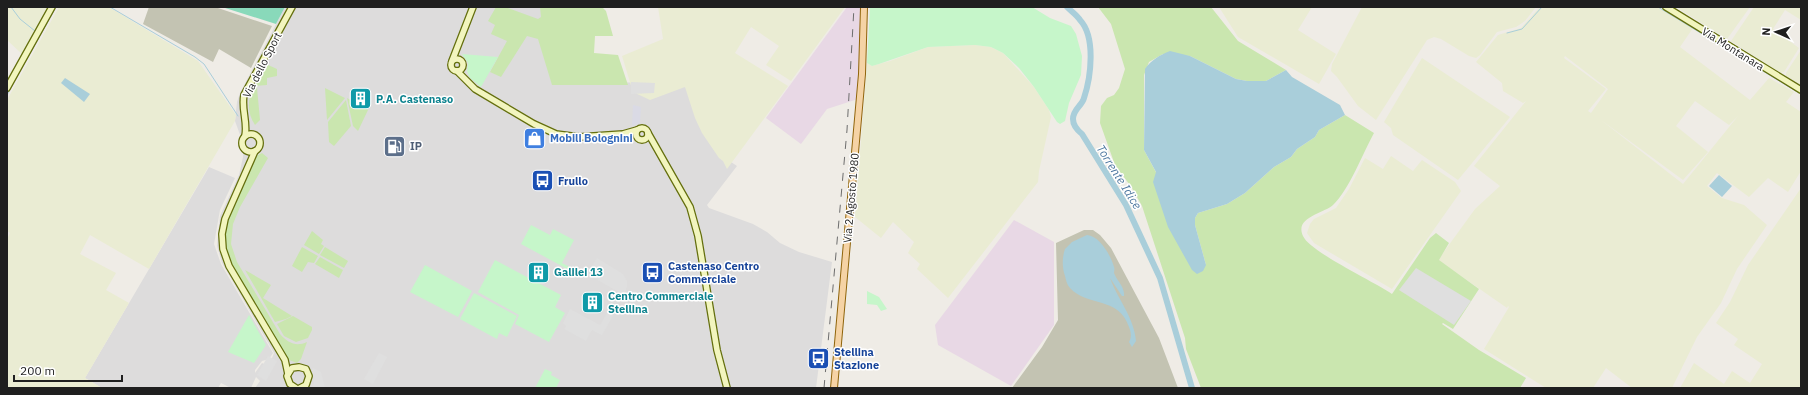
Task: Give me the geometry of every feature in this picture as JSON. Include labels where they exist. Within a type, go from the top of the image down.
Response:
[{"type":"main road","name":"Via 2 Agosto 1980","points":[[834,388],[862,74],[864,7]]},
{"type":"street","points":[[7,88],[52,7]]},
{"type":"street","name":"Via dello Sport","points":[[245,136],[246,125],[243,112],[244,95],[292,7]]},
{"type":"street","points":[[473,7],[451,67],[475,89],[534,124],[556,134],[579,137],[622,134],[644,128],[648,133],[690,207],[698,236],[717,350],[727,388]]},
{"type":"street","name":"Via Montanara","points":[[1666,7],[1801,90]]},
{"type":"street","points":[[460,40],[459,53],[469,84]]},
{"type":"street","points":[[452,61],[457,59],[462,63]]},
{"type":"street","points":[[457,71],[461,70],[462,63]]},
{"type":"street","points":[[246,125],[253,134],[258,137],[260,142],[259,148],[255,151],[225,219],[222,234],[223,249],[229,266],[285,360],[288,374],[287,388]]},
{"type":"street","points":[[637,130],[640,139]]},
{"type":"street","points":[[640,139],[646,138],[648,133]]},
{"type":"street","points":[[249,164],[246,150],[242,143],[245,136],[253,134]]},
{"type":"street","points":[[622,134],[640,139],[657,150]]},
{"type":"street","points":[[246,150],[255,151]]},
{"type":"street","points":[[285,360],[294,367],[304,368],[309,374],[308,383],[300,388]]},
{"type":"street","points":[[288,374],[294,367]]},
{"type":"street","points":[[723,388],[724,376]]},
{"type":"street","points":[[288,381],[295,388]]},
{"type":"shaded area","points":[[7,7],[49,7],[22,54],[7,40]]},
{"type":"shaded area","points":[[59,7],[109,7],[198,61],[236,115],[235,121],[149,269],[90,235],[80,254],[116,273],[106,290],[129,303],[85,378],[102,388],[7,388],[7,239],[10,233],[7,231],[7,100]]},
{"type":"shaded area","points":[[149,7],[215,7],[272,26],[251,68],[219,49],[213,62],[143,24]]},
{"type":"shaded area","points":[[285,7],[542,7],[574,81],[687,84],[725,158],[737,166],[707,205],[709,208],[753,224],[767,232],[780,243],[799,252],[832,262],[816,388],[255,388],[260,381],[256,377],[251,388],[231,388],[221,383],[218,388],[102,388],[85,378],[209,167],[235,178],[220,210],[214,244],[221,264],[273,353],[269,359],[262,361],[255,370],[255,373],[262,363],[269,366],[274,353],[222,263],[217,246],[220,216],[239,175],[243,157],[244,146],[235,121],[237,102],[240,93]]},
{"type":"shaded area","points":[[658,7],[845,7],[791,81],[766,65],[779,46],[751,27],[735,53],[788,86],[727,169],[723,161],[719,158],[702,133],[695,118],[685,87],[650,100],[633,92],[622,56],[663,39]]},
{"type":"shaded area","points":[[847,7],[866,7],[861,98],[827,109],[801,144],[766,118]]},
{"type":"shaded area","points":[[1219,7],[1312,7],[1298,30],[1336,54],[1319,84],[1238,37]]},
{"type":"shaded area","points":[[1362,7],[1536,7],[1525,21],[1516,27],[1497,32],[1480,55],[1476,58],[1469,56],[1441,39],[1434,37],[1427,40],[1376,120],[1358,106],[1331,71],[1332,64]]},
{"type":"shaded area","points":[[1540,7],[1659,7],[1693,28],[1680,47],[1750,100],[1769,78],[1794,92],[1786,102],[1801,112],[1801,171],[1788,192],[1768,178],[1749,197],[1717,173],[1707,186],[1722,198],[1744,205],[1767,225],[1737,269],[1721,303],[1697,337],[1672,388],[1632,388],[1606,368],[1593,388],[1546,388],[1484,349],[1509,307],[1508,306],[1507,308],[1438,260],[1475,209],[1500,186],[1474,166],[1526,101],[1523,103],[1503,91],[1502,83],[1476,62],[1498,35],[1521,28]],"holes":[[[1565,56],[1608,89],[1591,113],[1588,111],[1606,89],[1564,58]],[[1695,101],[1729,125],[1738,116],[1683,184],[1601,120],[1683,180],[1708,152],[1676,126]]]},
{"type":"shaded area","points":[[1676,7],[1750,7],[1727,39]]},
{"type":"shaded area","points":[[1754,7],[1801,7],[1801,20],[1785,10],[1773,29],[1799,48],[1784,72],[1780,73],[1731,41]]},
{"type":"shaded area","points":[[975,45],[991,47],[1003,53],[1034,87],[1049,110],[1051,117],[1038,182],[948,298],[917,269],[920,264],[908,253],[914,242],[893,222],[881,238],[855,217],[867,63],[872,66],[928,47]]},
{"type":"shaded area","points":[[1801,50],[1801,85],[1786,76],[1786,73]]},
{"type":"shaded area","points":[[1422,58],[1510,117],[1458,180],[1393,135],[1391,128],[1384,122]]},
{"type":"shaded area","points":[[631,82],[655,83],[654,93],[631,94]]},
{"type":"shaded area","points":[[633,105],[641,107],[640,123],[632,126]]},
{"type":"shaded area","points":[[1391,156],[1413,171],[1422,160],[1455,182],[1461,191],[1392,289],[1314,243],[1307,233],[1310,224],[1314,219],[1336,208],[1349,189],[1365,158],[1383,169]]},
{"type":"shaded area","points":[[1801,188],[1801,388],[1680,388],[1694,363],[1724,384],[1732,371],[1750,383],[1762,364],[1734,345],[1738,339],[1716,323],[1730,302],[1748,265]]},
{"type":"shaded area","points":[[1014,220],[1054,242],[1054,325],[1011,386],[938,345],[935,325]]},
{"type":"shaded area","points":[[1084,230],[1093,230],[1100,235],[1111,248],[1159,338],[1178,388],[1012,388],[1042,347],[1058,320],[1056,243]]},
{"type":"shaded area","points":[[597,258],[623,274],[627,281],[624,295],[587,274]]},
{"type":"shaded area","points":[[1416,268],[1471,301],[1454,325],[1399,290]]},
{"type":"shaded area","points":[[611,306],[617,309],[602,335],[592,330],[586,341],[564,329],[566,326],[563,323],[570,309],[600,325]]},
{"type":"shaded area","points":[[379,353],[387,357],[373,384],[364,379]]},
{"type":"shaded area","points":[[268,356],[277,361],[266,381],[257,375]]},
{"type":"shaded area","points":[[313,368],[321,372],[325,388],[309,388],[314,384]]},
{"type":"green space","points":[[222,7],[285,7],[276,24]]},
{"type":"green space","points":[[496,7],[505,7],[538,19],[541,17],[540,7],[602,7],[606,11],[613,36],[595,36],[594,53],[618,55],[628,85],[552,85],[538,39],[527,36],[501,77],[490,72],[507,41],[491,34],[495,25],[488,21]]},
{"type":"green space","points":[[870,7],[1032,7],[1050,18],[1071,26],[1076,34],[1082,56],[1081,75],[1069,103],[1065,121],[1060,124],[1057,122],[1034,87],[1019,68],[1003,53],[991,47],[975,45],[928,47],[872,66],[867,63]]},
{"type":"green space","points":[[1098,7],[1211,7],[1238,41],[1286,70],[1266,81],[1247,81],[1236,79],[1190,56],[1163,54],[1149,62],[1144,75],[1144,150],[1206,265],[1195,225],[1195,218],[1198,213],[1227,204],[1245,193],[1274,167],[1291,157],[1297,149],[1315,137],[1319,130],[1345,115],[1374,133],[1345,190],[1333,205],[1306,220],[1301,230],[1303,236],[1308,243],[1317,250],[1392,294],[1430,238],[1436,233],[1449,243],[1439,260],[1479,289],[1453,329],[1443,323],[1442,324],[1479,350],[1526,378],[1520,388],[1201,388],[1186,349],[1185,338],[1142,206],[1132,188],[1115,165],[1100,123],[1101,106],[1107,98],[1114,95],[1119,88],[1125,69],[1111,24]]},
{"type":"green space","points":[[462,54],[498,57],[481,87],[470,78],[467,71],[468,63]]},
{"type":"green space","points":[[266,64],[277,69],[277,76],[267,78],[267,85],[255,86]]},
{"type":"green space","points":[[254,86],[257,88],[260,120],[255,125],[249,111],[250,96]]},
{"type":"green space","points":[[325,88],[345,98],[327,120]]},
{"type":"green space","points":[[347,98],[368,110],[358,131],[353,126]]},
{"type":"green space","points":[[346,100],[351,126],[334,146],[329,142],[328,122]]},
{"type":"green space","points":[[262,153],[268,158],[240,207],[233,224],[231,244],[237,262],[280,334],[292,343],[299,344],[307,342],[301,359],[297,363],[289,360],[284,355],[232,266],[227,249],[225,235],[231,211],[248,176],[253,161]]},
{"type":"green space","points":[[531,225],[550,235],[553,229],[574,240],[562,263],[577,271],[571,271],[521,244]]},
{"type":"green space","points":[[312,231],[323,240],[321,244],[324,246],[319,254],[304,245]]},
{"type":"green space","points":[[302,247],[318,256],[314,263],[308,262],[302,272],[292,266]]},
{"type":"green space","points":[[325,247],[348,261],[344,268],[320,255]]},
{"type":"green space","points":[[320,257],[343,270],[339,278],[315,264]]},
{"type":"green space","points":[[495,260],[561,295],[555,307],[565,313],[549,342],[515,324],[519,315],[478,292]]},
{"type":"green space","points":[[425,265],[472,291],[458,317],[410,292]]},
{"type":"green space","points":[[245,270],[271,285],[263,298],[292,316],[275,322]]},
{"type":"green space","points":[[867,291],[879,297],[887,309],[881,311],[877,305],[867,304]]},
{"type":"green space","points":[[474,293],[517,316],[507,337],[499,333],[497,339],[460,319]]},
{"type":"green space","points":[[249,315],[266,345],[254,363],[228,352]]},
{"type":"green space","points":[[293,316],[312,327],[308,338],[296,342],[284,336],[277,324]]},
{"type":"green space","points":[[545,369],[552,372],[551,375],[560,380],[556,388],[535,388]]},
{"type":"water","points":[[1170,51],[1190,56],[1236,79],[1247,81],[1266,81],[1286,70],[1292,77],[1340,105],[1345,115],[1319,130],[1315,137],[1297,149],[1291,157],[1274,167],[1245,193],[1227,204],[1198,213],[1195,218],[1195,225],[1206,265],[1203,271],[1197,274],[1192,270],[1168,227],[1153,182],[1156,172],[1144,150],[1145,69],[1156,58]]},
{"type":"water","points":[[65,78],[90,94],[84,102],[61,83]]},
{"type":"water","points":[[1719,175],[1732,186],[1722,197],[1709,186]]},
{"type":"water","points":[[1087,235],[1092,236],[1104,247],[1113,263],[1115,276],[1122,287],[1124,296],[1122,296],[1110,278],[1129,316],[1135,332],[1136,341],[1132,347],[1129,342],[1131,334],[1129,327],[1124,317],[1118,310],[1077,294],[1067,284],[1063,266],[1063,255],[1065,249],[1072,242]]},
{"type":"waterway","points":[[11,7],[20,19],[35,31]]},
{"type":"waterway","points":[[19,73],[56,7]]},
{"type":"waterway","points":[[110,7],[195,57],[204,64],[238,116]]},
{"type":"waterway","name":"Torrente Idice","points":[[1067,7],[1077,16],[1085,27],[1088,36],[1091,58],[1089,79],[1083,101],[1074,113],[1074,124],[1082,134],[1126,205],[1160,278],[1192,388]]},
{"type":"waterway","points":[[1507,33],[1522,29],[1542,7]]},
{"type":"waterway","points":[[1658,7],[1799,93]]},
{"type":"waterway","points":[[7,95],[17,76]]},
{"type":"railway","points":[[824,388],[847,130],[854,7]]},
{"type":"place","name":"P.A. Castenaso","points":[[361,99]]},
{"type":"place","name":"Mobili Bolognini","points":[[534,138]]},
{"type":"place","name":"IP","points":[[395,146]]},
{"type":"place","name":"Frullo","points":[[543,181]]},
{"type":"place","name":"Galilei 13","points":[[538,272]]},
{"type":"place","name":"Castenaso Centro Commerciale","points":[[653,272]]},
{"type":"place","name":"Centro Commerciale Stellina","points":[[592,302]]},
{"type":"place","name":"Stellina Stazione","points":[[818,358]]}]
